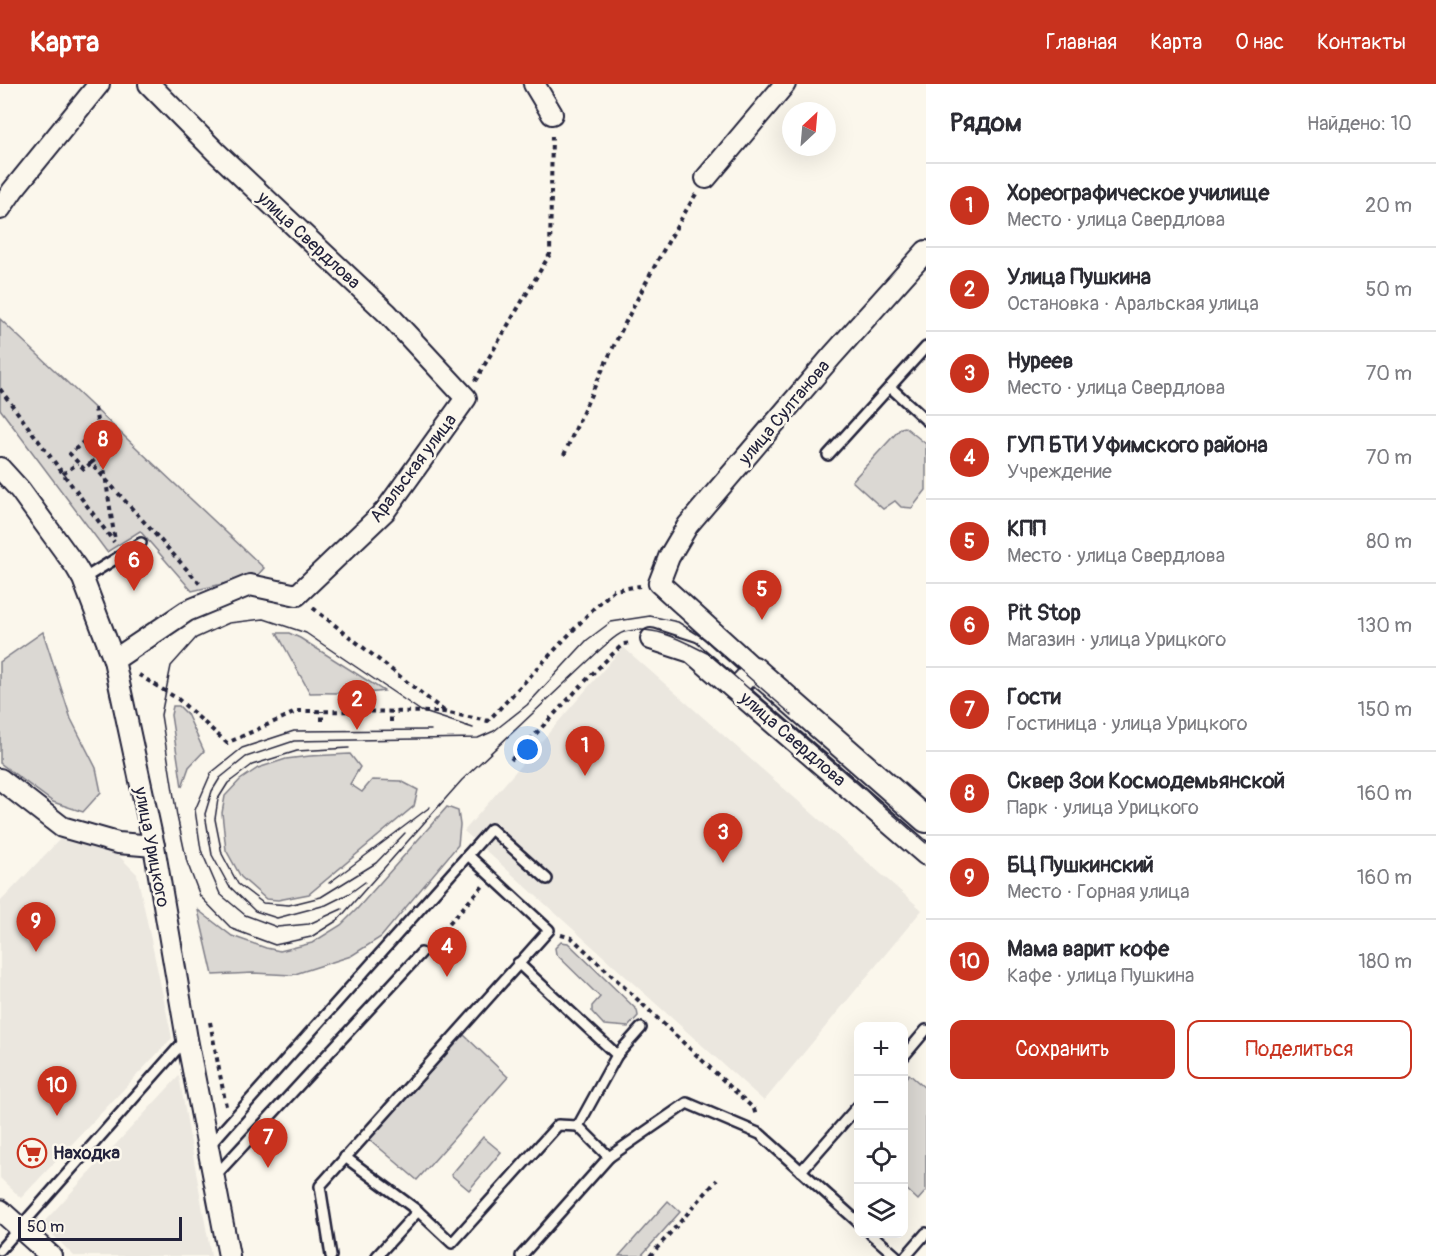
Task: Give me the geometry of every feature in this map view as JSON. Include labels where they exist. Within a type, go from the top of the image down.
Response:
[{"type":"street","points":[[0,209],[99,84]]},
{"type":"street","name":"улица Свердлова","points":[[149,84],[216,152],[387,313],[466,398]]},
{"type":"street","points":[[534,84],[552,114]]},
{"type":"street","points":[[706,178],[785,84]]},
{"type":"street","name":"улица Султанова","points":[[659,584],[669,557],[688,525],[832,356],[926,251]]},
{"type":"street","name":"Аральская улица","points":[[297,595],[385,511],[466,398]]},
{"type":"street","name":"улица Урицкого","points":[[0,468],[20,490],[83,579],[114,660],[153,846],[213,1178],[230,1256]]},
{"type":"street","points":[[659,584],[754,669],[735,689]]},
{"type":"street","points":[[114,660],[187,611],[250,585],[297,595]]},
{"type":"street","name":"улица Свердлова","points":[[651,639],[691,652],[926,855]]},
{"type":"street","name":"улица Свердлова","points":[[754,669],[926,820]]},
{"type":"street","points":[[0,779],[62,827],[116,849],[153,846]]},
{"type":"street","points":[[0,1210],[51,1256]]},
{"type":"lane","points":[[828,455],[926,347]]},
{"type":"lane","points":[[890,387],[926,420]]},
{"type":"lane","points":[[83,579],[141,543]]},
{"type":"lane","points":[[208,1147],[491,829],[547,879]]},
{"type":"lane","points":[[331,1256],[320,1186],[549,930],[468,855]]},
{"type":"lane","points":[[213,1178],[421,953]]},
{"type":"lane","points":[[518,963],[616,1055]]},
{"type":"lane","points":[[578,1126],[616,1055],[641,1028]]},
{"type":"lane","points":[[908,1051],[925,1032]]},
{"type":"lane","points":[[0,1250],[187,1039]]},
{"type":"lane","points":[[521,1256],[609,1157],[687,1103],[759,1134],[854,1218]]},
{"type":"lane","points":[[801,1171],[854,1111]]},
{"type":"lane","points":[[345,1157],[418,1211],[452,1243],[558,1125],[578,1126],[609,1157]]},
{"type":"lane","points":[[377,1256],[418,1211]]},
{"type":"lane","points":[[906,1256],[926,1233]]},
{"type":"lane","points":[[876,1238],[896,1256]]},
{"type":"path","points":[[466,398],[549,254],[552,114]]},
{"type":"path","points":[[564,455],[594,386],[649,275],[706,178]]},
{"type":"path","points":[[0,389],[116,546],[96,408]]},
{"type":"path","points":[[83,442],[97,458],[92,463],[84,469],[70,454],[83,442]]},
{"type":"path","points":[[63,474],[78,463]]},
{"type":"path","points":[[92,463],[215,600]]},
{"type":"path","points":[[114,660],[178,699],[227,743],[298,711],[444,712],[488,721],[593,609],[614,590],[659,584]]},
{"type":"path","points":[[297,595],[444,712]]},
{"type":"path","points":[[511,760],[623,644],[651,639]]},
{"type":"path","points":[[322,711],[322,721]]},
{"type":"path","points":[[391,711],[391,722]]},
{"type":"path","points":[[440,932],[491,877]]},
{"type":"path","points":[[549,930],[572,938],[754,1109],[759,1134]]},
{"type":"path","points":[[210,1022],[229,1123]]},
{"type":"path","points":[[650,1256],[717,1180]]},
{"type":"shaded area","points":[[0,319],[264,568],[257,576],[192,591],[140,531],[107,552],[0,409]]},
{"type":"shaded area","points":[[905,427],[926,444],[926,490],[912,508],[901,507],[895,501],[883,509],[852,481],[901,428]]},
{"type":"shaded area","points":[[43,632],[71,719],[96,768],[101,792],[83,812],[53,802],[0,763],[0,662]]},
{"type":"shaded area","points":[[277,633],[289,633],[300,638],[384,691],[310,693]]},
{"type":"shaded area","points":[[623,647],[922,910],[764,1101],[464,831]]},
{"type":"shaded area","points":[[173,706],[179,706],[187,714],[204,751],[189,767],[182,787],[171,715]]},
{"type":"shaded area","points":[[350,754],[360,767],[350,784],[362,792],[372,780],[401,781],[418,790],[414,806],[309,894],[278,900],[266,899],[241,877],[226,850],[222,813],[225,796],[240,780],[258,768],[286,759]]},
{"type":"shaded area","points":[[447,807],[458,811],[460,825],[458,845],[381,937],[351,956],[292,975],[253,973],[213,975],[198,910],[232,936],[266,948],[280,951],[312,943],[341,925],[357,909]]},
{"type":"shaded area","points":[[62,837],[118,855],[137,874],[172,1038],[21,1198],[0,1178],[0,902]]},
{"type":"shaded area","points":[[561,942],[568,943],[637,1010],[638,1016],[628,1027],[604,1025],[592,1012],[592,1006],[600,997],[556,954],[555,948]]},
{"type":"shaded area","points":[[464,1035],[508,1077],[417,1180],[369,1139]]},
{"type":"shaded area","points":[[908,1075],[926,1089],[926,1191],[918,1200],[908,1191]]},
{"type":"shaded area","points":[[179,1076],[211,1256],[74,1256],[42,1224]]},
{"type":"shaded area","points":[[483,1137],[501,1152],[469,1190],[451,1175]]},
{"type":"shaded area","points":[[668,1201],[680,1212],[641,1256],[619,1256]]},
{"type":"tram line","points":[[365,882],[350,893],[326,905],[277,918],[255,911],[229,886],[212,855],[205,814],[212,791],[220,778],[246,757],[294,741],[478,738],[494,731],[527,705],[587,640],[611,622],[650,616],[678,622],[705,639],[792,715]]},
{"type":"tram line","points":[[473,728],[421,711],[306,633],[264,619],[229,623],[196,638],[171,666],[161,715],[177,816],[187,862],[200,896],[232,929],[275,945],[311,937],[338,920],[462,780],[610,641],[621,633],[635,630],[668,635],[709,654],[926,843]]},
{"type":"tram line","points":[[342,909],[309,924],[277,927],[245,915],[220,894],[201,850],[195,810],[211,773],[242,748],[294,731],[431,730]]},
{"type":"tram line","points":[[349,748],[297,751],[252,765],[228,783],[218,799],[215,819],[222,854],[238,884],[263,903],[289,905],[321,897],[376,863],[405,833]]},
{"type":"tram line","points":[[329,883],[430,807]]},
{"type":"place","name":"Сквер Зои Космодемьянской","points":[[103,470]]},
{"type":"place","name":"Pit Stop","points":[[134,591]]},
{"type":"place","name":"КПП","points":[[762,620]]},
{"type":"place","name":"Улица Пушкина","points":[[357,730]]},
{"type":"place","name":"Хореографическое училище","points":[[585,776]]},
{"type":"place","name":"Нуреев","points":[[723,863]]},
{"type":"place","name":"БЦ Пушкинский","points":[[36,952]]},
{"type":"place","name":"ГУП БТИ Уфимского района","points":[[447,977]]},
{"type":"place","name":"Мама варит кофе","points":[[57,1116]]},
{"type":"place","name":"Находка","points":[[32,1153]]},
{"type":"place","name":"Гости","points":[[268,1168]]}]
